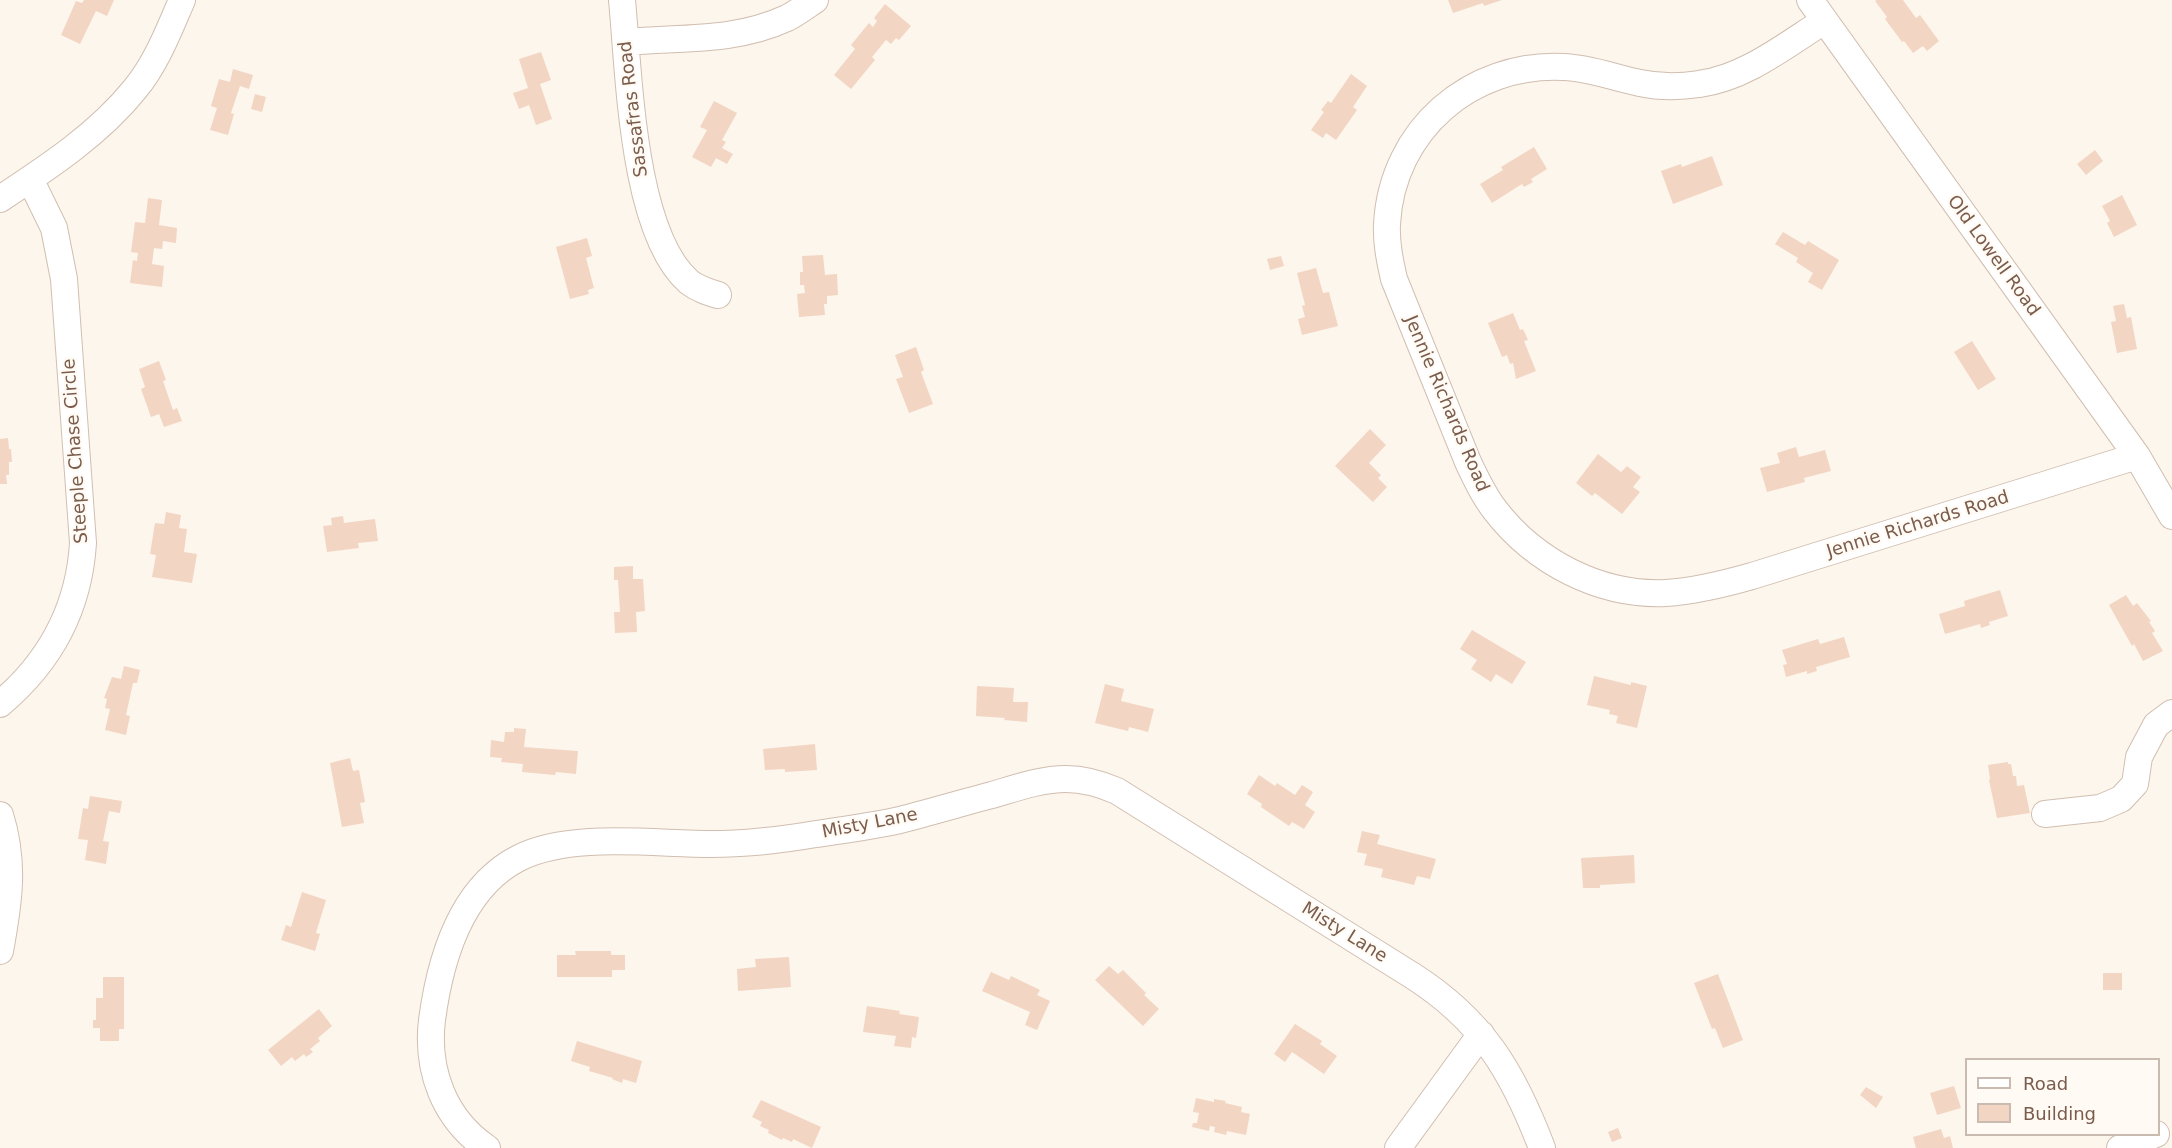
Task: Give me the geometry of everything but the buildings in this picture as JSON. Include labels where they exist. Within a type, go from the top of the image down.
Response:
[{"type":"street","points":[[0,200],[90,134],[136,88],[154,60],[182,0]]},
{"type":"street","name":"Sassafras Road","points":[[622,0],[634,132],[642,180],[650,208],[675,266],[690,282],[704,291],[718,295]]},
{"type":"street","points":[[626,42],[707,39],[755,30],[789,17],[815,0]]},
{"type":"street","name":"Old Lowell Road","points":[[1817,10],[2137,456],[2172,516]]},
{"type":"street","name":"Jennie Richards Road","points":[[1817,10],[1739,72],[1702,84],[1664,86],[1642,84],[1566,67],[1539,67],[1513,71],[1488,79],[1443,107],[1414,141],[1397,173],[1390,199],[1387,225],[1388,252],[1403,303],[1468,462],[1494,509],[1533,549],[1564,569],[1608,586],[1664,593],[1712,586],[1752,576],[2137,456]]},
{"type":"street","name":"Steeple Chase Circle","points":[[0,704],[31,673],[49,651],[62,629],[77,587],[82,557],[63,270],[54,228],[30,179]]},
{"type":"street","points":[[2045,814],[2100,808],[2121,799],[2134,784],[2139,757],[2156,725],[2172,713]]},
{"type":"street","name":"Misty Lane","points":[[487,1148],[468,1133],[453,1116],[440,1095],[430,1049],[441,970],[460,919],[473,898],[504,868],[534,852],[580,843],[739,843],[825,833],[897,820],[1020,786],[1066,779],[1117,791],[1421,982],[1466,1017],[1501,1060],[1516,1087],[1542,1148]]},
{"type":"street","points":[[0,815],[10,860],[9,891],[0,951]]},
{"type":"street","points":[[1398,1148],[1481,1034]]},
{"type":"street","points":[[2120,1148],[2152,1136]]}]
